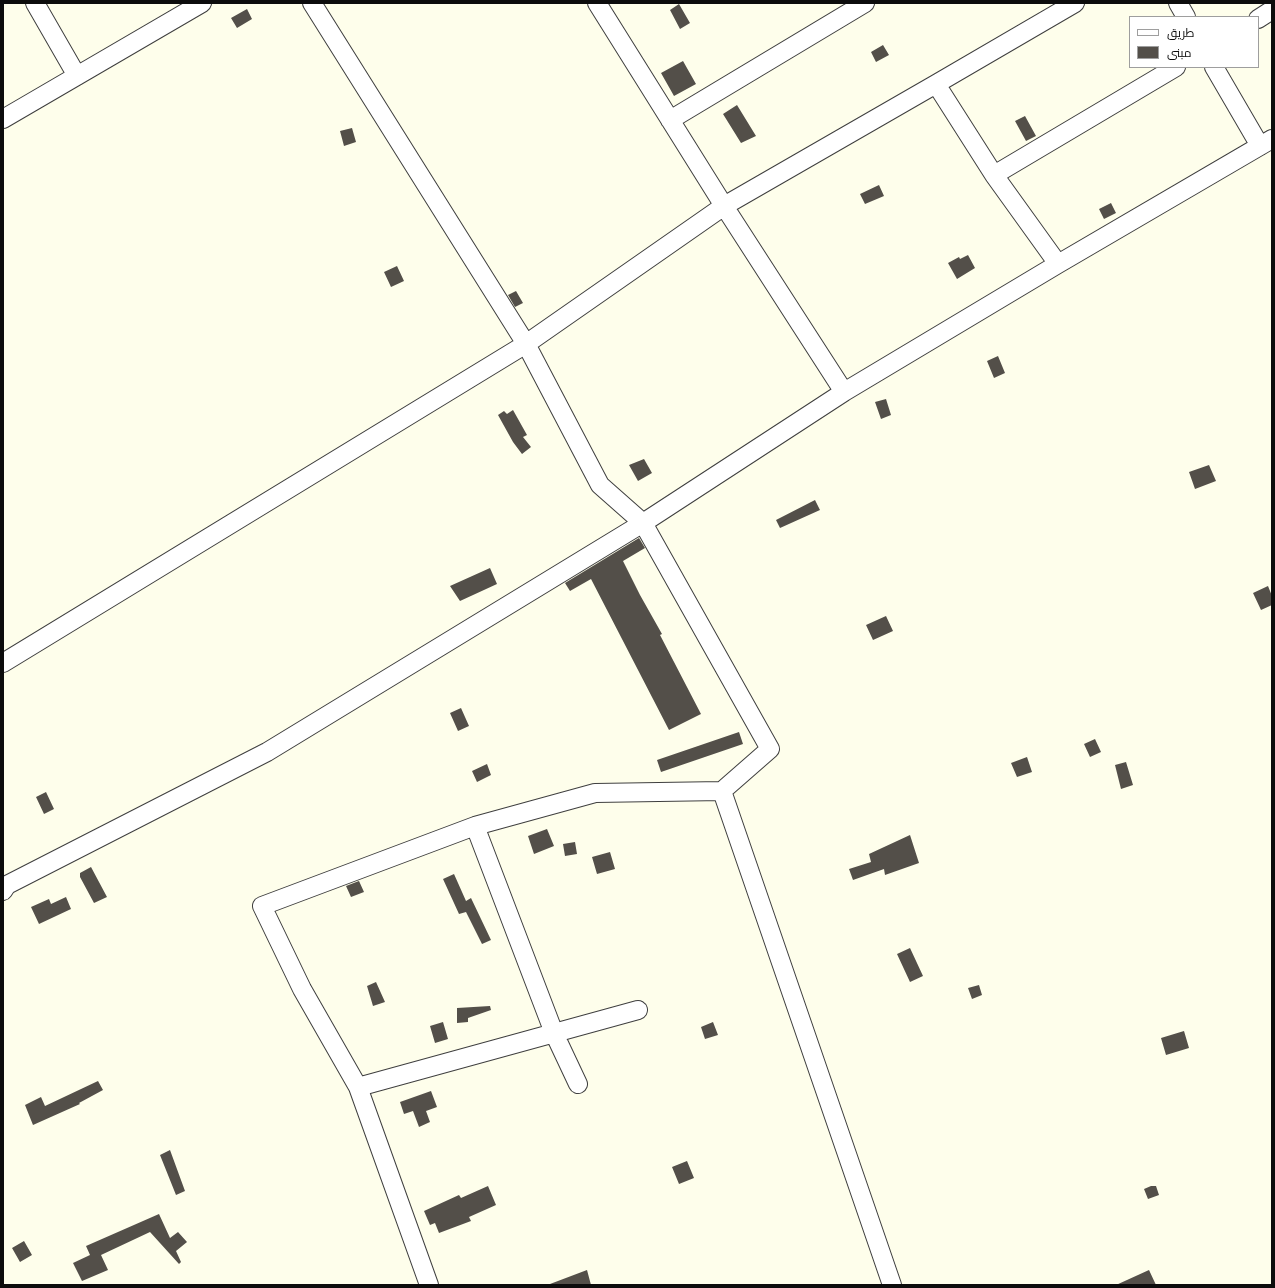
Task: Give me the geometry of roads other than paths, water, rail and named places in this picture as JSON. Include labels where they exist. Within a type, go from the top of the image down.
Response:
[{"type":"street","points":[[36,3],[77,76]]},
{"type":"street","points":[[3,119],[202,3]]},
{"type":"street","points":[[312,3],[526,344],[600,485],[642,523],[770,748],[722,791],[595,793],[475,826],[262,906],[302,989],[358,1087],[429,1285]]},
{"type":"street","points":[[597,3],[724,206],[844,392]]},
{"type":"street","points":[[670,120],[865,3]]},
{"type":"street","points":[[3,663],[526,344],[724,206],[1075,3]]},
{"type":"street","points":[[1178,3],[1185,16]]},
{"type":"street","points":[[1259,18],[1272,10]]},
{"type":"street","points":[[994,175],[1174,68]]},
{"type":"street","points":[[4,884],[266,752],[642,523],[844,392],[1058,264],[1266,143],[1215,68]]},
{"type":"street","points":[[936,84],[994,175],[1058,264]]},
{"type":"street","points":[[722,791],[892,1285]]},
{"type":"street","points":[[475,826],[554,1033],[578,1084]]},
{"type":"street","points":[[358,1087],[638,1010]]}]
